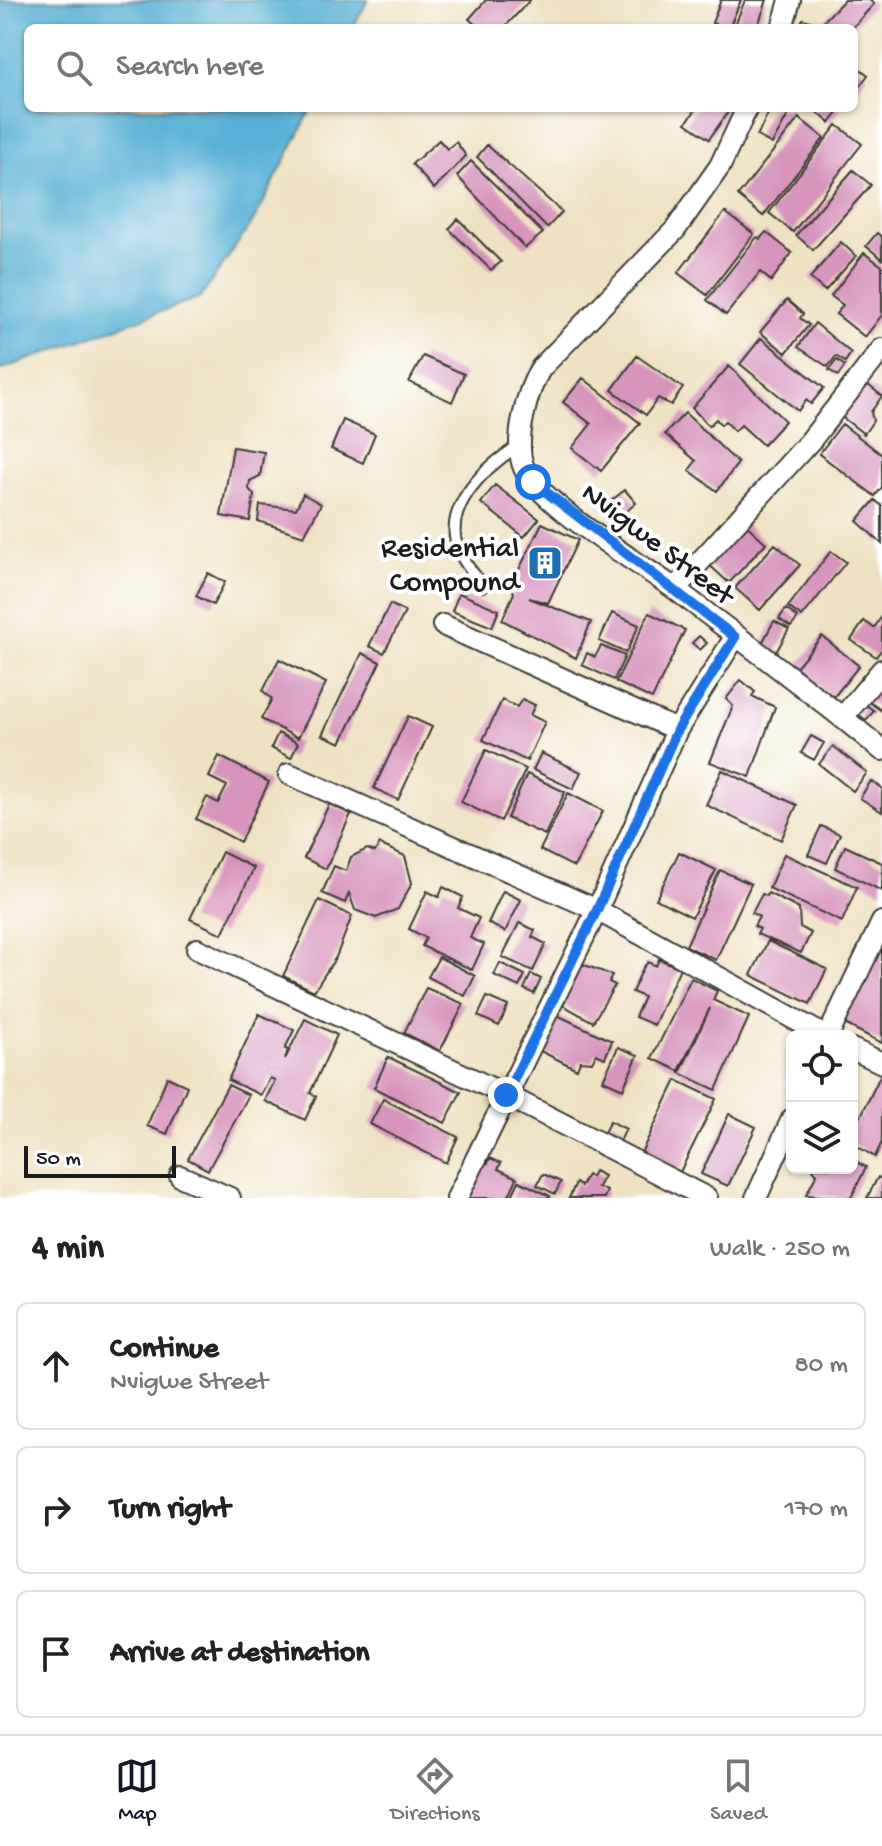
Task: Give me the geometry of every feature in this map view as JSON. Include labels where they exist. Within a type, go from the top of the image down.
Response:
[{"type":"street","points":[[783,24],[790,0]]},
{"type":"street","name":"Nvigwe Street","points":[[745,112],[720,166],[675,230],[541,368],[527,399],[523,465],[533,482],[570,514],[675,589],[882,750]]},
{"type":"street","points":[[675,589],[811,440],[882,349]]},
{"type":"street","points":[[443,625],[677,730]]},
{"type":"street","points":[[457,1198],[597,910],[677,730],[735,637]]},
{"type":"street","points":[[843,717],[882,670]]},
{"type":"street","points":[[289,774],[597,910],[816,1030]]},
{"type":"street","points":[[830,1030],[882,922]]},
{"type":"street","points":[[197,949],[506,1095],[707,1198]]},
{"type":"street","points":[[858,1052],[882,1063]]},
{"type":"street","points":[[756,1198],[786,1132]]},
{"type":"street","points":[[180,1176],[230,1198]]},
{"type":"lane","points":[[483,586],[460,555],[455,534],[458,515],[481,472],[522,444]]},
{"type":"water","points":[[0,0],[368,0],[355,24],[24,24],[24,112],[310,112],[256,217],[201,297],[0,370]]},
{"type":"building","points":[[486,0],[530,0],[508,24],[475,24],[469,19]]},
{"type":"building","points":[[721,0],[741,0],[731,24],[712,23]]},
{"type":"building","points":[[745,0],[767,0],[758,24],[736,24]]},
{"type":"building","points":[[844,0],[869,0],[874,4],[856,24],[821,24]]},
{"type":"building","points":[[803,19],[821,24],[800,24]]},
{"type":"building","points":[[858,67],[868,75],[858,88]]},
{"type":"building","points":[[694,112],[728,112],[709,139],[686,123]]},
{"type":"building","points":[[769,112],[790,112],[772,144],[757,136]]},
{"type":"building","points":[[817,112],[839,112],[830,123]]},
{"type":"building","points":[[799,118],[824,138],[763,216],[738,196]]},
{"type":"building","points":[[837,125],[862,144],[793,232],[769,213]]},
{"type":"building","points":[[439,140],[447,149],[456,142],[466,156],[434,189],[412,164]]},
{"type":"building","points":[[487,145],[562,212],[547,228],[477,157]]},
{"type":"building","points":[[471,161],[543,233],[525,248],[457,176]]},
{"type":"building","points":[[853,170],[871,185],[813,250],[796,235]]},
{"type":"building","points":[[725,212],[754,234],[707,295],[678,273]]},
{"type":"building","points":[[458,219],[501,262],[491,270],[449,229]]},
{"type":"building","points":[[766,232],[792,253],[771,281],[760,272],[726,315],[707,300],[757,237],[760,239]]},
{"type":"building","points":[[877,233],[882,237],[882,259],[866,246]]},
{"type":"building","points":[[841,242],[856,256],[825,291],[810,278]]},
{"type":"building","points":[[864,253],[882,266],[882,315],[865,337],[836,314],[843,305],[831,296]]},
{"type":"building","points":[[787,300],[803,314],[800,318],[809,325],[786,353],[760,332]]},
{"type":"building","points":[[815,323],[851,353],[845,362],[836,356],[828,367],[798,347]]},
{"type":"building","points":[[761,338],[824,388],[811,404],[806,400],[798,411],[740,364]]},
{"type":"building","points":[[423,356],[464,374],[452,402],[409,382]]},
{"type":"building","points":[[637,356],[683,388],[671,405],[658,398],[646,415],[612,390]]},
{"type":"building","points":[[837,360],[845,366],[838,376],[829,370]]},
{"type":"building","points":[[729,366],[785,421],[763,445],[741,425],[735,431],[725,421],[721,425],[716,419],[709,426],[692,408]]},
{"type":"building","points":[[583,378],[640,423],[601,471],[572,448],[591,424],[563,402]]},
{"type":"building","points":[[863,381],[882,396],[871,412],[873,421],[864,434],[838,414]]},
{"type":"building","points":[[685,413],[738,463],[717,491],[689,470],[696,461],[665,434]]},
{"type":"building","points":[[343,420],[375,434],[363,463],[331,449]]},
{"type":"building","points":[[842,424],[882,455],[882,487],[875,496],[819,454]]},
{"type":"building","points":[[233,447],[264,452],[260,476],[250,481],[249,489],[254,495],[250,521],[221,516]]},
{"type":"building","points":[[495,485],[539,519],[524,537],[481,503]]},
{"type":"building","points":[[625,490],[636,503],[619,518],[607,504]]},
{"type":"building","points":[[303,494],[321,504],[304,536],[258,521],[260,505],[296,509]]},
{"type":"building","points":[[875,500],[882,506],[882,544],[857,521]]},
{"type":"building","points":[[742,521],[766,543],[729,583],[705,561]]},
{"type":"building","points":[[542,523],[578,540],[548,603],[529,598],[591,622],[576,658],[502,620],[514,593],[511,586]]},
{"type":"building","points":[[775,544],[800,565],[760,610],[735,588]]},
{"type":"building","points":[[831,551],[846,562],[802,617],[788,607]]},
{"type":"building","points":[[208,573],[225,582],[213,605],[196,596]]},
{"type":"building","points":[[459,593],[499,610],[492,627],[452,611]]},
{"type":"building","points":[[390,604],[405,612],[384,653],[369,646]]},
{"type":"building","points":[[786,609],[798,618],[791,627],[779,619]]},
{"type":"building","points":[[612,613],[639,625],[626,653],[599,641]]},
{"type":"building","points":[[649,613],[685,630],[652,699],[616,682]]},
{"type":"building","points":[[882,616],[882,649],[876,657],[851,640],[864,621],[874,628]]},
{"type":"building","points":[[774,621],[789,629],[775,654],[761,645]]},
{"type":"building","points":[[699,636],[707,643],[700,650],[692,643]]},
{"type":"building","points":[[822,636],[859,666],[833,698],[796,667]]},
{"type":"building","points":[[601,646],[625,656],[614,680],[582,665],[587,653],[595,657]]},
{"type":"building","points":[[362,653],[380,662],[341,743],[322,735]]},
{"type":"building","points":[[279,659],[326,683],[298,738],[261,719],[272,699],[263,691]]},
{"type":"building","points":[[741,680],[755,692],[752,696],[775,707],[750,777],[710,762],[733,706],[726,699]]},
{"type":"building","points":[[882,682],[882,711],[868,701]]},
{"type":"building","points":[[522,699],[535,705],[530,715],[545,722],[527,761],[483,740],[502,700],[517,707]]},
{"type":"building","points":[[865,704],[874,711],[866,720],[858,714]]},
{"type":"building","points":[[408,716],[432,727],[398,800],[374,788]]},
{"type":"building","points":[[278,733],[298,743],[291,758],[271,748]]},
{"type":"building","points":[[811,736],[824,743],[814,760],[801,753]]},
{"type":"building","points":[[833,746],[867,773],[853,791],[819,764]]},
{"type":"building","points":[[486,750],[526,769],[501,821],[461,802]]},
{"type":"building","points":[[541,753],[581,772],[573,789],[533,770]]},
{"type":"building","points":[[219,756],[269,782],[240,842],[196,819],[207,797],[218,803],[227,786],[209,777]]},
{"type":"building","points":[[722,770],[797,805],[781,840],[706,805]]},
{"type":"building","points":[[527,774],[565,792],[545,835],[507,818]]},
{"type":"building","points":[[871,781],[882,788],[882,812],[860,798]]},
{"type":"building","points":[[568,793],[603,811],[574,867],[540,850]]},
{"type":"building","points":[[329,804],[351,814],[326,869],[304,858]]},
{"type":"building","points":[[821,826],[840,834],[827,863],[808,855]]},
{"type":"building","points":[[379,844],[405,856],[412,883],[398,909],[376,918],[355,910],[349,893],[345,903],[322,893],[334,866],[346,871],[351,857],[367,849],[375,852]]},
{"type":"building","points":[[845,846],[882,863],[882,891],[835,868]]},
{"type":"building","points":[[222,852],[254,868],[222,934],[190,919]]},
{"type":"building","points":[[679,852],[716,870],[692,917],[656,899]]},
{"type":"building","points":[[784,854],[857,887],[842,922],[769,888]]},
{"type":"building","points":[[720,870],[751,884],[716,960],[686,946]]},
{"type":"building","points":[[443,887],[463,897],[458,908],[479,918],[470,938],[484,944],[472,970],[422,946],[426,938],[409,929],[427,891],[439,897]]},
{"type":"building","points":[[503,891],[521,900],[505,932],[488,923]]},
{"type":"building","points":[[768,893],[799,909],[800,927],[811,933],[801,953],[757,934],[760,929],[754,926],[759,917],[752,913],[762,894],[766,896]]},
{"type":"building","points":[[319,900],[352,916],[336,957],[314,991],[283,976]]},
{"type":"building","points":[[519,923],[535,930],[532,937],[546,944],[533,971],[502,957]]},
{"type":"building","points":[[768,941],[827,969],[810,1004],[751,975]]},
{"type":"building","points":[[876,949],[882,950],[882,1043],[839,1021]]},
{"type":"building","points":[[439,957],[475,976],[465,996],[428,977]]},
{"type":"building","points":[[659,959],[680,968],[654,1025],[635,1017],[644,997],[632,992],[643,968],[648,962],[656,966]]},
{"type":"building","points":[[500,963],[525,975],[519,987],[494,975]]},
{"type":"building","points":[[579,963],[612,975],[609,982],[615,985],[593,1022],[555,1001]]},
{"type":"building","points":[[531,974],[541,979],[534,994],[524,989]]},
{"type":"building","points":[[691,978],[717,991],[713,1000],[749,1017],[716,1090],[680,1073],[710,1008],[679,1071],[652,1058]]},
{"type":"building","points":[[426,988],[464,1004],[440,1051],[404,1033]]},
{"type":"building","points":[[487,997],[508,1006],[499,1026],[478,1016]]},
{"type":"building","points":[[259,1014],[294,1030],[285,1049],[288,1050],[285,1059],[305,1019],[337,1035],[310,1093],[316,1096],[305,1120],[265,1101],[275,1080],[270,1078],[261,1095],[228,1080]]},
{"type":"building","points":[[557,1015],[612,1041],[605,1058],[596,1054],[592,1062],[580,1061],[577,1069],[538,1050]]},
{"type":"building","points":[[618,1047],[638,1055],[623,1089],[603,1080]]},
{"type":"building","points":[[388,1057],[461,1092],[445,1123],[374,1088]]},
{"type":"building","points":[[882,1072],[882,1142],[875,1157],[858,1147],[860,1118]]},
{"type":"building","points":[[167,1077],[187,1086],[167,1134],[147,1126]]},
{"type":"building","points":[[676,1080],[716,1099],[680,1172],[641,1153]]},
{"type":"building","points":[[228,1085],[249,1095],[208,1170],[188,1159]]},
{"type":"building","points":[[383,1099],[458,1137],[446,1163],[370,1124]]},
{"type":"building","points":[[729,1114],[756,1127],[728,1186],[701,1174]]},
{"type":"building","points":[[610,1121],[626,1129],[618,1145],[602,1136]]},
{"type":"building","points":[[490,1158],[501,1163],[498,1169],[517,1178],[508,1198],[467,1198],[480,1159],[488,1163]]},
{"type":"building","points":[[858,1163],[866,1167],[851,1198],[806,1195],[817,1174],[858,1174]]},
{"type":"building","points":[[594,1171],[604,1176],[598,1187],[607,1191],[604,1198],[569,1198],[576,1183],[581,1186],[587,1175],[591,1177]]},
{"type":"building","points":[[543,1174],[561,1182],[555,1194],[537,1185]]},
{"type":"building","points":[[878,1177],[882,1179],[882,1198],[867,1198]]},
{"type":"building","points":[[519,1181],[550,1196],[549,1198],[511,1198]]},
{"type":"place","name":"Residential Compound","points":[[545,563]]},
{"type":"route","points":[[506,1095],[597,910],[677,730],[735,637],[675,589],[570,514],[533,482]]}]
